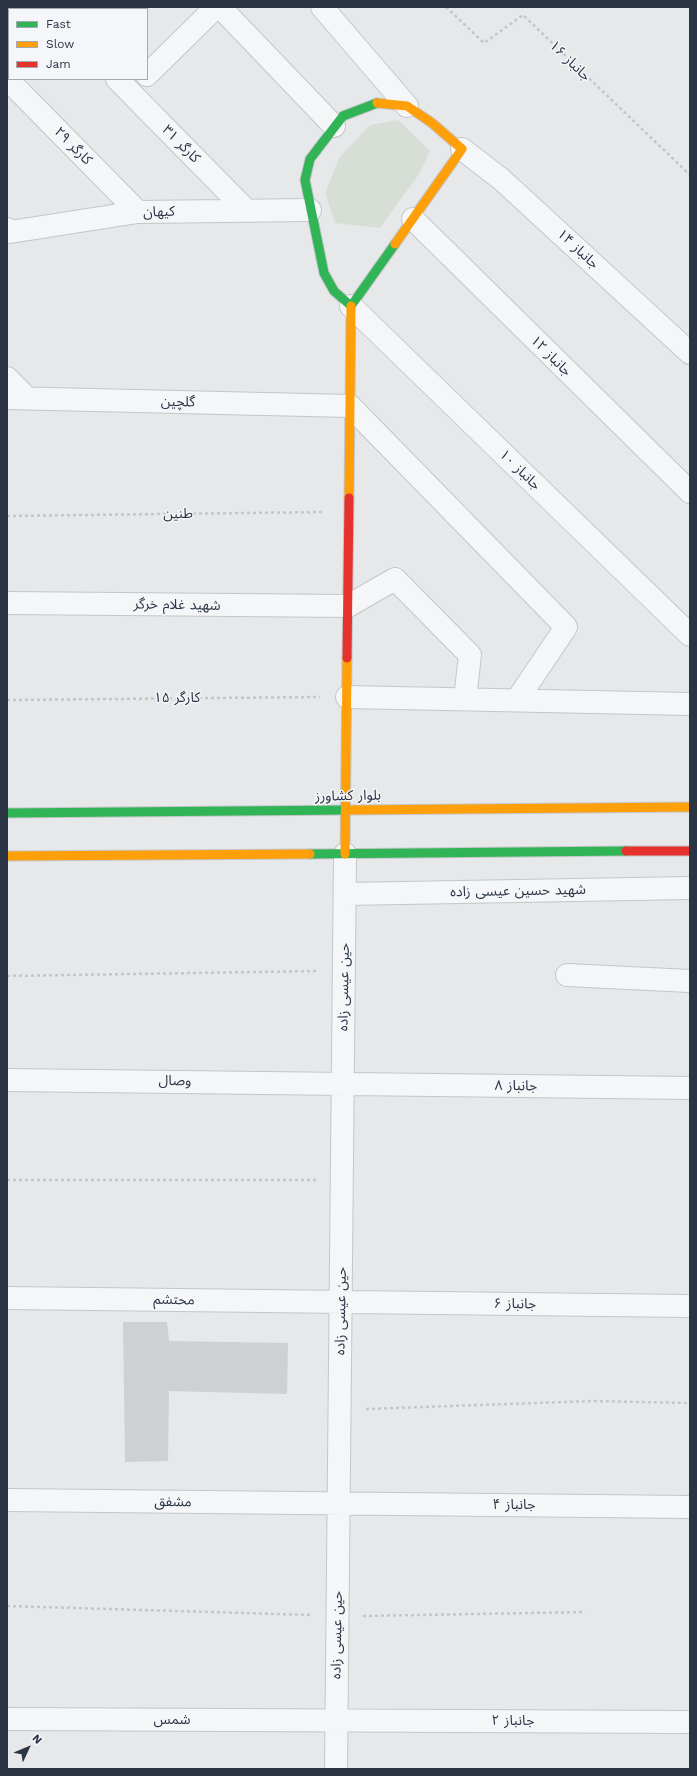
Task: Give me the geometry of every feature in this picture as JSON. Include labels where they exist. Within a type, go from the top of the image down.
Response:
[{"type":"street","points":[[148,74],[216,7]]},
{"type":"street","points":[[220,7],[334,126]]},
{"type":"street","points":[[322,7],[407,106],[432,123],[462,149],[351,306],[345,854]]},
{"type":"street","name":"کارگر ۲۹","points":[[7,79],[138,212]]},
{"type":"street","name":"کارگر ۳۱","points":[[130,83],[245,209]]},
{"type":"street","points":[[351,306],[334,290],[324,273],[305,180],[310,159],[343,116],[377,103],[407,106]]},
{"type":"street","name":"جانباز ۱۴","points":[[462,149],[501,179],[690,353]]},
{"type":"street","name":"کیهان","points":[[8,231],[138,212],[245,209],[310,210]]},
{"type":"street","name":"جانباز ۱۲","points":[[413,219],[690,492]]},
{"type":"street","name":"جانباز ۱۰","points":[[351,306],[690,635]]},
{"type":"street","points":[[7,378],[17,398]]},
{"type":"street","name":"گلچین","points":[[17,398],[350,406]]},
{"type":"street","points":[[350,406],[566,627],[517,700]]},
{"type":"street","points":[[348,606],[395,579],[470,655],[465,699]]},
{"type":"street","name":"شهید غلام خرگر","points":[[7,603],[348,606]]},
{"type":"street","points":[[347,697],[690,704]]},
{"type":"street","name":"بلوار کشاورز","points":[[7,813],[690,807]]},
{"type":"street","points":[[7,856],[690,851]]},
{"type":"street","name":"حین عیسی زاده","points":[[336,1769],[345,854]]},
{"type":"street","name":"شهید حسین عیسی زاده","points":[[345,894],[690,888]]},
{"type":"street","points":[[567,975],[690,982]]},
{"type":"street","name":"وصال","points":[[7,1080],[343,1083]]},
{"type":"street","name":"جانباز ۸","points":[[343,1083],[690,1088]]},
{"type":"street","name":"محتشم","points":[[7,1298],[341,1302]]},
{"type":"street","name":"جانباز ۶","points":[[341,1302],[690,1306]]},
{"type":"street","name":"مشفق","points":[[7,1500],[339,1504]]},
{"type":"street","name":"جانباز ۴","points":[[339,1504],[690,1506]]},
{"type":"street","name":"شمس","points":[[7,1719],[336,1720]]},
{"type":"street","name":"جانباز ۲","points":[[336,1720],[690,1722]]},
{"type":"path","name":"جانباز ۱۶","points":[[446,7],[484,43],[523,15],[690,175]]},
{"type":"path","name":"طنین","points":[[7,516],[348,512]]},
{"type":"path","name":"کارگر ۱۵","points":[[7,700],[347,697]]},
{"type":"path","points":[[7,976],[344,970]]},
{"type":"path","points":[[7,1180],[342,1180]]},
{"type":"path","points":[[340,1410],[593,1401],[690,1403]]},
{"type":"path","points":[[7,1606],[338,1616],[585,1612]]},
{"type":"shaded area","points":[[398,120],[430,151],[419,174],[380,228],[335,223],[325,193],[340,157],[370,125]]},
{"type":"building","points":[[123,1322],[167,1322],[169,1341],[288,1343],[287,1394],[169,1391],[168,1461],[125,1462]]},
{"type":"traffic: fast","points":[[377,103],[343,116],[310,159],[305,180],[324,273],[334,291],[351,306],[395,244]]},
{"type":"traffic: fast","points":[[7,813],[349,810]]},
{"type":"traffic: fast","points":[[310,854],[626,851]]},
{"type":"traffic: slow","points":[[377,103],[407,106],[432,123],[462,149],[395,244]]},
{"type":"traffic: slow","points":[[349,498],[351,306]]},
{"type":"traffic: slow","points":[[345,854],[347,658]]},
{"type":"traffic: slow","points":[[349,810],[690,807]]},
{"type":"traffic: slow","points":[[7,856],[310,854]]},
{"type":"traffic: jam","points":[[347,658],[349,498]]},
{"type":"traffic: jam","points":[[626,851],[690,851]]}]
